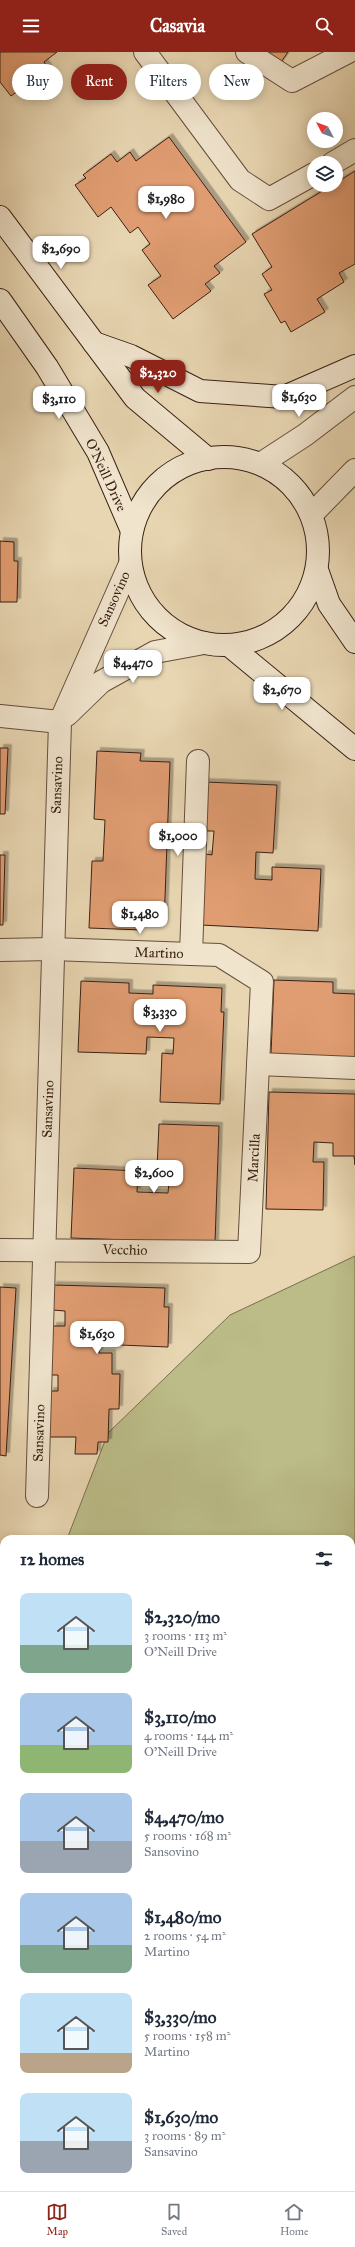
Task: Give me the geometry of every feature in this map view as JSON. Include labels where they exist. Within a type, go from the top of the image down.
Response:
[{"type":"street","points":[[145,52],[240,180],[269,199],[307,178]]},
{"type":"street","points":[[247,52],[292,81],[348,52]]},
{"type":"street","points":[[343,157],[355,150]]},
{"type":"street","points":[[0,217],[135,398],[208,459]]},
{"type":"street","name":"O'Neill Drive","points":[[0,300],[47,367],[98,452],[132,531]]},
{"type":"street","points":[[94,343],[132,356],[200,391],[284,397],[355,366]]},
{"type":"street","points":[[262,463],[305,435],[355,397]]},
{"type":"street","name":"O'Neill Drive","points":[[218,456],[248,457],[276,469],[313,513],[320,542],[317,570],[305,596],[287,618],[262,636],[230,646],[204,643],[177,632],[156,618],[138,592],[130,564],[132,531],[146,504],[164,481],[189,464],[208,459],[218,456]]},
{"type":"street","points":[[313,513],[355,470]]},
{"type":"street","name":"Sansovino","points":[[60,722],[130,564]]},
{"type":"street","name":"O'Neill Drive","points":[[317,570],[329,604],[355,642]]},
{"type":"street","points":[[0,716],[60,722],[101,682],[155,652],[204,643]]},
{"type":"street","points":[[230,646],[355,749]]},
{"type":"street","name":"Sansavino","points":[[37,1496],[52,949],[60,722]]},
{"type":"street","points":[[191,954],[198,761]]},
{"type":"street","name":"Martino","points":[[0,950],[52,949],[219,955],[262,982]]},
{"type":"street","name":"Marcilla","points":[[250,1252],[262,982]]},
{"type":"street","points":[[258,1064],[355,1068]]},
{"type":"street","name":"Vecchio","points":[[0,1250],[44,1249],[250,1252]]},
{"type":"green space","points":[[355,1256],[355,1535],[69,1535],[108,1433],[230,1315]]},
{"type":"building","points":[[0,52],[57,52],[44,62],[45,64],[12,64],[11,96],[0,82]]},
{"type":"building","points":[[261,52],[288,52],[279,65]]},
{"type":"building","points":[[169,137],[246,242],[214,266],[220,273],[205,284],[211,291],[173,319],[148,285],[161,276],[142,250],[150,244],[138,227],[130,233],[111,207],[98,217],[75,185],[86,178],[83,175],[111,154],[117,162],[130,152],[136,161]]},
{"type":"building","points":[[355,171],[355,264],[339,273],[344,282],[317,299],[325,312],[291,332],[285,321],[281,323],[264,294],[272,290],[262,274],[272,267],[252,234],[321,192],[343,192],[343,179]]},
{"type":"building","points":[[0,541],[14,542],[14,561],[18,561],[17,602],[0,602]]},
{"type":"building","points":[[0,748],[8,748],[5,814],[0,814]]},
{"type":"building","points":[[97,751],[141,753],[140,761],[170,762],[164,925],[142,924],[142,930],[89,928],[92,861],[103,861],[105,820],[94,819]]},
{"type":"building","points":[[205,782],[277,785],[273,853],[256,852],[255,879],[272,880],[272,867],[321,869],[318,931],[201,925],[205,854],[212,855],[214,831],[203,831]]},
{"type":"building","points":[[0,855],[5,855],[3,925],[0,925]]},
{"type":"building","points":[[274,980],[333,982],[333,993],[355,994],[355,1057],[271,1054]]},
{"type":"building","points":[[81,981],[129,983],[129,993],[153,994],[153,985],[222,988],[221,1012],[224,1012],[220,1104],[160,1102],[162,1053],[173,1054],[174,1038],[147,1037],[146,1054],[78,1052]]},
{"type":"building","points":[[269,1092],[355,1094],[355,1165],[354,1156],[333,1156],[333,1143],[314,1142],[313,1162],[324,1162],[323,1210],[266,1209]]},
{"type":"building","points":[[159,1124],[219,1126],[215,1243],[71,1238],[74,1168],[138,1171],[137,1192],[168,1193],[170,1169],[157,1168]]},
{"type":"building","points":[[53,1285],[165,1288],[164,1307],[169,1307],[168,1347],[120,1345],[120,1333],[100,1333],[99,1353],[112,1353],[112,1374],[120,1374],[119,1409],[109,1409],[108,1442],[98,1442],[97,1454],[75,1454],[76,1437],[49,1437],[50,1391],[58,1391],[58,1375],[51,1375],[53,1326],[65,1326],[65,1311],[53,1310]]},
{"type":"building","points":[[0,1287],[16,1288],[6,1456],[0,1455]]}]
